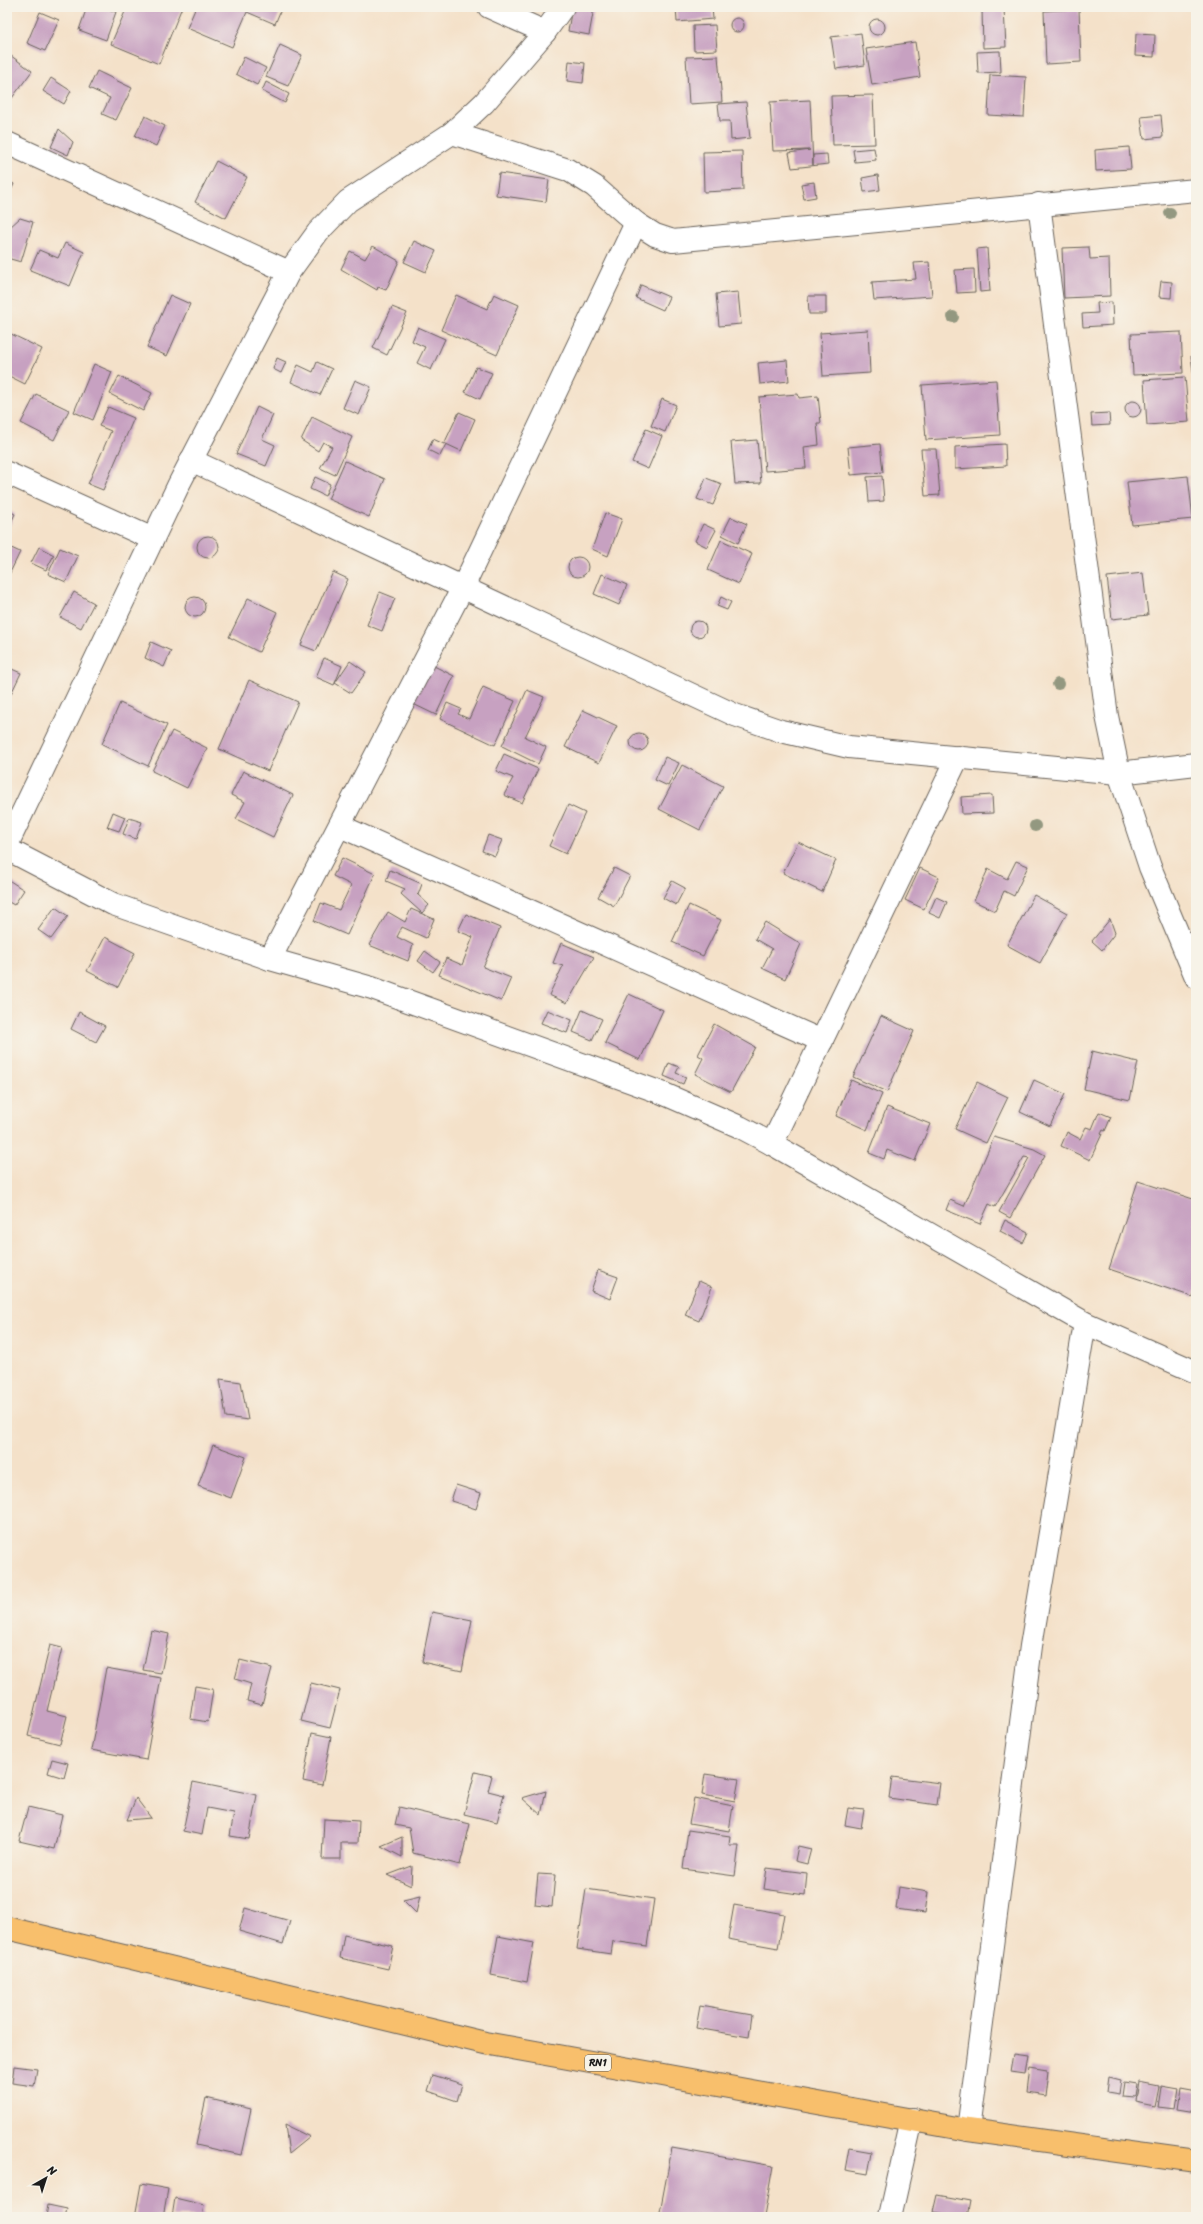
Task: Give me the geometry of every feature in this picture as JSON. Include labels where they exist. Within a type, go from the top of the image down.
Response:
[{"type":"highway","name":"RN1","points":[[7,1928],[485,2043],[968,2130],[1196,2162]]},
{"type":"street","points":[[488,7],[545,32]]},
{"type":"street","points":[[7,845],[191,460],[288,272],[318,232],[348,201],[452,133],[484,103],[545,32],[563,7]]},
{"type":"street","points":[[452,133],[568,170],[594,186],[636,223],[655,235],[673,241],[1039,204],[1196,190]]},
{"type":"street","points":[[7,143],[288,272]]},
{"type":"street","points":[[1039,204],[1107,716],[1119,773],[1150,867],[1196,977]]},
{"type":"street","points":[[270,959],[463,587],[636,223]]},
{"type":"street","points":[[191,460],[735,715],[774,728],[849,747],[1119,773],[1196,764]]},
{"type":"street","points":[[7,474],[153,539]]},
{"type":"street","points":[[772,1144],[958,757]]},
{"type":"street","points":[[340,826],[822,1041]]},
{"type":"street","points":[[7,848],[113,904],[270,959],[372,988],[662,1093],[740,1127],[1085,1323],[1196,1372]]},
{"type":"street","points":[[968,2130],[1031,1646],[1085,1323]]},
{"type":"street","points":[[890,2217],[912,2119]]},
{"type":"building","points":[[87,7],[103,7],[116,12],[106,40],[79,30]]},
{"type":"building","points":[[127,7],[182,7],[159,64],[111,44]]},
{"type":"building","points":[[196,7],[282,7],[275,24],[247,12],[232,47],[187,28]]},
{"type":"building","points":[[572,7],[594,8],[589,35],[568,31]]},
{"type":"building","points":[[676,7],[712,7],[713,19],[677,22]]},
{"type":"building","points":[[1004,9],[1006,47],[983,48],[982,10]]},
{"type":"building","points":[[1079,9],[1081,62],[1046,64],[1044,11]]},
{"type":"building","points":[[40,12],[59,20],[45,51],[27,43]]},
{"type":"building","points":[[737,18],[742,20],[744,25],[742,30],[737,32],[732,30],[730,25],[732,20]]},
{"type":"building","points":[[877,19],[884,24],[885,27],[880,34],[877,35],[870,30],[869,27],[874,20]]},
{"type":"building","points":[[715,25],[717,50],[694,51],[693,26]]},
{"type":"building","points":[[861,33],[865,65],[836,69],[831,37]]},
{"type":"building","points":[[1136,34],[1155,35],[1154,57],[1135,56]]},
{"type":"building","points":[[915,42],[920,77],[872,85],[866,49]]},
{"type":"building","points":[[280,45],[302,55],[288,86],[266,77]]},
{"type":"building","points":[[1000,51],[1001,72],[978,73],[977,52]]},
{"type":"building","points":[[7,53],[32,71],[12,98],[7,94]]},
{"type":"building","points":[[718,56],[722,102],[689,104],[686,57]]},
{"type":"building","points":[[244,57],[266,68],[257,85],[236,74]]},
{"type":"building","points":[[569,61],[585,63],[583,83],[567,81]]},
{"type":"building","points":[[97,71],[132,88],[116,120],[102,114],[110,98],[89,88]]},
{"type":"building","points":[[990,75],[1026,77],[1024,117],[988,115]]},
{"type":"building","points":[[51,78],[71,91],[64,104],[43,91]]},
{"type":"building","points":[[266,82],[289,94],[285,103],[262,91]]},
{"type":"building","points":[[873,95],[875,144],[833,145],[831,96]]},
{"type":"building","points":[[810,100],[813,165],[813,155],[827,154],[828,164],[792,168],[789,153],[810,150],[773,151],[770,102]]},
{"type":"building","points":[[746,102],[750,138],[731,140],[730,121],[720,121],[718,104]]},
{"type":"building","points":[[1161,115],[1163,137],[1144,139],[1141,117]]},
{"type":"building","points":[[145,116],[165,126],[156,146],[135,136]]},
{"type":"building","points":[[59,129],[73,142],[68,155],[51,147]]},
{"type":"building","points":[[1129,147],[1131,169],[1096,171],[1095,150]]},
{"type":"building","points":[[874,148],[876,160],[855,162],[853,150]]},
{"type":"building","points":[[742,151],[743,190],[704,192],[703,152]]},
{"type":"building","points":[[216,161],[247,177],[226,218],[195,202]]},
{"type":"building","points":[[499,173],[549,180],[546,202],[496,195]]},
{"type":"building","points":[[878,175],[880,190],[864,192],[862,178]]},
{"type":"building","points":[[7,180],[14,184],[7,199]]},
{"type":"building","points":[[814,182],[816,197],[804,199],[801,184]]},
{"type":"building","points":[[20,218],[33,222],[21,262],[7,258],[7,226],[10,227]]},
{"type":"building","points":[[414,241],[436,251],[426,272],[404,262]]},
{"type":"building","points":[[65,243],[84,252],[70,286],[30,270],[39,250],[58,258]]},
{"type":"building","points":[[373,246],[399,261],[386,290],[378,287],[377,290],[341,269],[350,251],[365,259]]},
{"type":"building","points":[[1089,247],[1090,259],[1109,258],[1110,296],[1064,298],[1062,248]]},
{"type":"building","points":[[987,248],[990,291],[980,292],[977,249]]},
{"type":"building","points":[[929,262],[932,296],[874,300],[872,282],[916,279],[914,263]]},
{"type":"building","points":[[974,269],[975,292],[957,293],[955,270]]},
{"type":"building","points":[[1161,281],[1172,282],[1171,298],[1159,297]]},
{"type":"building","points":[[641,285],[669,297],[663,310],[636,298]]},
{"type":"building","points":[[738,292],[741,324],[719,326],[716,294]]},
{"type":"building","points":[[494,294],[519,305],[497,355],[441,330],[456,295],[487,309]]},
{"type":"building","points":[[170,295],[190,304],[167,356],[147,347]]},
{"type":"building","points":[[808,296],[826,296],[826,314],[809,314]]},
{"type":"building","points":[[1112,302],[1113,325],[1083,327],[1082,314],[1098,313],[1097,303]]},
{"type":"building","points":[[392,307],[407,313],[387,355],[373,348]]},
{"type":"building","points":[[418,327],[445,339],[431,370],[417,363],[425,347],[412,341]]},
{"type":"building","points":[[868,330],[870,373],[823,376],[820,333]]},
{"type":"building","points":[[7,332],[42,349],[25,384],[7,375]]},
{"type":"building","points":[[1181,332],[1183,373],[1133,375],[1131,334]]},
{"type":"building","points":[[1191,356],[1196,356],[1196,386],[1195,386]]},
{"type":"building","points":[[277,358],[286,362],[281,373],[273,369]]},
{"type":"building","points":[[787,360],[789,381],[760,384],[758,363]]},
{"type":"building","points":[[317,362],[332,369],[320,395],[291,382],[298,365],[313,372]]},
{"type":"building","points":[[94,364],[112,372],[93,420],[74,412]]},
{"type":"building","points":[[476,367],[492,373],[480,399],[465,392]]},
{"type":"building","points":[[119,376],[152,393],[143,411],[110,394]]},
{"type":"building","points":[[1185,377],[1189,422],[1147,425],[1144,380]]},
{"type":"building","points":[[355,380],[371,387],[359,415],[343,408]]},
{"type":"building","points":[[996,380],[1000,435],[926,440],[922,385]]},
{"type":"building","points":[[36,394],[69,410],[54,440],[21,423]]},
{"type":"building","points":[[798,394],[799,398],[818,396],[821,423],[817,423],[819,445],[804,447],[806,468],[765,471],[759,397]]},
{"type":"building","points":[[662,399],[676,405],[665,432],[651,426]]},
{"type":"building","points":[[1130,401],[1136,401],[1141,406],[1139,415],[1136,417],[1130,417],[1125,412],[1125,406]]},
{"type":"building","points":[[108,407],[134,418],[103,490],[88,484],[111,431],[99,426]]},
{"type":"building","points":[[257,407],[273,415],[262,439],[275,445],[266,466],[236,454]]},
{"type":"building","points":[[459,412],[475,419],[461,451],[446,444],[440,456],[428,450],[433,439],[444,444]]},
{"type":"building","points":[[1109,413],[1110,425],[1092,426],[1091,414]]},
{"type":"building","points":[[312,417],[352,437],[335,475],[320,468],[332,447],[323,442],[318,451],[301,440]]},
{"type":"building","points":[[646,429],[662,436],[648,469],[632,462]]},
{"type":"building","points":[[757,440],[761,483],[735,484],[731,442]]},
{"type":"building","points":[[880,444],[883,472],[851,475],[848,447]]},
{"type":"building","points":[[1005,444],[1006,466],[955,469],[955,447]]},
{"type":"building","points":[[921,449],[936,449],[940,495],[925,496]]},
{"type":"building","points":[[345,461],[385,479],[369,517],[328,499]]},
{"type":"building","points":[[882,476],[884,501],[869,502],[867,477]]},
{"type":"building","points":[[1188,476],[1193,519],[1132,525],[1127,482]]},
{"type":"building","points":[[315,477],[330,484],[325,496],[310,489]]},
{"type":"building","points":[[706,478],[722,484],[713,505],[697,499]]},
{"type":"building","points":[[7,510],[15,514],[7,531]]},
{"type":"building","points":[[605,513],[622,519],[608,556],[592,549]]},
{"type":"building","points":[[731,517],[747,524],[738,543],[722,535]]},
{"type":"building","points":[[703,524],[716,530],[707,547],[695,541]]},
{"type":"building","points":[[208,536],[216,539],[219,547],[216,555],[208,558],[200,555],[197,547],[200,539]]},
{"type":"building","points":[[721,540],[752,554],[739,584],[708,570]]},
{"type":"building","points":[[7,546],[20,552],[7,579]]},
{"type":"building","points":[[39,547],[54,555],[46,570],[31,563]]},
{"type":"building","points":[[60,548],[78,556],[66,582],[48,574]]},
{"type":"building","points":[[578,557],[585,560],[588,567],[585,574],[578,577],[571,574],[568,567],[571,560]]},
{"type":"building","points":[[333,572],[348,579],[316,651],[301,645]]},
{"type":"building","points":[[1143,573],[1148,615],[1112,619],[1107,577]]},
{"type":"building","points":[[602,574],[627,585],[619,605],[594,594]]},
{"type":"building","points":[[74,592],[94,603],[81,628],[60,617]]},
{"type":"building","points":[[380,592],[395,598],[382,631],[367,625]]},
{"type":"building","points":[[195,597],[202,600],[205,607],[202,614],[195,617],[188,614],[185,607],[188,600]]},
{"type":"building","points":[[721,597],[731,602],[727,610],[717,606]]},
{"type":"building","points":[[248,598],[277,612],[259,652],[229,637]]},
{"type":"building","points":[[698,621],[705,626],[706,629],[701,636],[698,637],[691,632],[690,629],[695,622]]},
{"type":"building","points":[[151,642],[171,651],[164,667],[145,658]]},
{"type":"building","points":[[324,658],[342,666],[334,685],[316,677]]},
{"type":"building","points":[[350,661],[366,672],[351,693],[335,683]]},
{"type":"building","points":[[428,663],[454,676],[436,715],[409,702]]},
{"type":"building","points":[[7,667],[21,673],[7,702]]},
{"type":"building","points":[[249,680],[298,702],[268,771],[219,749]]},
{"type":"building","points":[[483,687],[515,701],[495,745],[440,719],[447,703],[461,709],[458,714],[469,719]]},
{"type":"building","points":[[527,690],[544,697],[525,737],[546,747],[538,764],[502,746]]},
{"type":"building","points":[[120,703],[167,725],[148,766],[102,744]]},
{"type":"building","points":[[583,710],[617,726],[599,763],[565,747]]},
{"type":"building","points":[[172,731],[207,748],[187,788],[152,771]]},
{"type":"building","points":[[639,733],[645,736],[648,742],[645,748],[639,751],[633,748],[630,742],[633,736]]},
{"type":"building","points":[[504,754],[538,769],[522,803],[504,795],[513,778],[496,771]]},
{"type":"building","points":[[665,757],[679,763],[668,786],[655,780]]},
{"type":"building","points":[[682,765],[723,786],[700,830],[659,809]]},
{"type":"building","points":[[243,771],[293,795],[273,837],[236,819],[245,802],[231,795]]},
{"type":"building","points":[[992,795],[993,813],[962,814],[961,797]]},
{"type":"building","points":[[568,805],[585,813],[566,854],[549,846]]},
{"type":"building","points":[[113,812],[125,817],[119,831],[107,827]]},
{"type":"building","points":[[129,818],[142,822],[136,839],[123,834]]},
{"type":"building","points":[[488,835],[502,840],[495,856],[482,851]]},
{"type":"building","points":[[798,842],[836,860],[822,892],[783,873]]},
{"type":"building","points":[[342,858],[375,874],[347,935],[314,921],[321,903],[339,910],[351,885],[333,876]]},
{"type":"building","points":[[1016,861],[1028,866],[1014,896],[1004,891],[995,911],[974,901],[988,869],[1007,879]]},
{"type":"building","points":[[614,868],[630,876],[614,906],[598,897]]},
{"type":"building","points":[[920,868],[939,877],[924,909],[905,900]]},
{"type":"building","points":[[390,870],[422,884],[418,895],[429,905],[422,913],[401,894],[405,889],[386,881]]},
{"type":"building","points":[[7,879],[24,890],[14,905],[7,901]]},
{"type":"building","points":[[672,881],[685,888],[676,905],[663,898]]},
{"type":"building","points":[[1034,895],[1067,913],[1040,963],[1007,945]]},
{"type":"building","points":[[936,897],[947,902],[940,918],[929,913]]},
{"type":"building","points":[[689,905],[721,920],[703,956],[672,942]]},
{"type":"building","points":[[55,907],[68,916],[51,939],[38,930]]},
{"type":"building","points":[[411,909],[434,919],[426,938],[402,927],[397,937],[413,945],[408,961],[369,945],[388,912],[405,922]]},
{"type":"building","points":[[466,914],[500,928],[483,967],[511,978],[501,1001],[439,975],[446,958],[462,965],[473,937],[458,931]]},
{"type":"building","points":[[1110,919],[1115,933],[1102,950],[1092,941]]},
{"type":"building","points":[[765,922],[801,944],[785,979],[762,968],[772,949],[755,939]]},
{"type":"building","points":[[105,937],[135,953],[118,987],[87,971]]},
{"type":"building","points":[[561,943],[594,957],[567,1003],[549,995],[563,966],[553,963]]},
{"type":"building","points":[[425,951],[440,962],[433,972],[418,961]]},
{"type":"building","points":[[629,994],[663,1010],[640,1060],[605,1043]]},
{"type":"building","points":[[547,1010],[572,1020],[567,1033],[541,1023]]},
{"type":"building","points":[[582,1010],[602,1019],[592,1040],[573,1032]]},
{"type":"building","points":[[79,1012],[105,1026],[96,1042],[71,1029]]},
{"type":"building","points":[[881,1016],[914,1031],[887,1092],[853,1077]]},
{"type":"building","points":[[714,1024],[755,1047],[731,1092],[695,1074],[703,1058],[698,1055]]},
{"type":"building","points":[[1092,1051],[1138,1062],[1130,1100],[1084,1089]]},
{"type":"building","points":[[669,1063],[679,1067],[676,1073],[686,1077],[683,1084],[664,1076]]},
{"type":"building","points":[[851,1080],[882,1094],[867,1130],[836,1116]]},
{"type":"building","points":[[1034,1080],[1065,1094],[1050,1126],[1020,1112]]},
{"type":"building","points":[[977,1082],[1008,1097],[986,1143],[955,1129]]},
{"type":"building","points":[[887,1107],[930,1124],[915,1161],[887,1150],[884,1159],[869,1153]]},
{"type":"building","points":[[1099,1112],[1111,1117],[1105,1131],[1103,1130],[1101,1134],[1090,1160],[1061,1146],[1067,1132],[1080,1139],[1086,1127],[1092,1129]]},
{"type":"building","points":[[994,1137],[1034,1149],[1045,1155],[1010,1218],[999,1212],[1029,1158],[1024,1157],[995,1207],[989,1204],[980,1224],[946,1210],[950,1200],[964,1206]]},
{"type":"building","points":[[1138,1181],[1196,1200],[1196,1288],[1193,1297],[1109,1269]]},
{"type":"building","points":[[1005,1220],[1028,1232],[1023,1243],[1000,1231]]},
{"type":"building","points":[[598,1270],[618,1277],[610,1299],[591,1291]]},
{"type":"building","points":[[699,1281],[712,1287],[699,1321],[685,1315]]},
{"type":"building","points":[[220,1379],[241,1382],[248,1420],[226,1417]]},
{"type":"building","points":[[213,1445],[246,1457],[231,1498],[198,1486]]},
{"type":"building","points":[[456,1485],[481,1493],[476,1509],[451,1501]]},
{"type":"building","points":[[432,1612],[472,1620],[462,1671],[422,1662]]},
{"type":"building","points":[[151,1630],[169,1634],[161,1673],[143,1670]]},
{"type":"building","points":[[50,1645],[62,1648],[47,1711],[67,1716],[60,1744],[28,1736]]},
{"type":"building","points":[[240,1660],[272,1668],[262,1705],[247,1701],[251,1684],[235,1679]]},
{"type":"building","points":[[106,1668],[161,1678],[146,1760],[91,1750]]},
{"type":"building","points":[[311,1683],[340,1690],[330,1728],[301,1721]]},
{"type":"building","points":[[195,1686],[213,1689],[208,1722],[190,1719]]},
{"type":"building","points":[[312,1733],[331,1737],[322,1785],[303,1781]]},
{"type":"building","points":[[52,1759],[68,1763],[64,1778],[48,1773]]},
{"type":"building","points":[[475,1772],[492,1776],[488,1791],[504,1795],[497,1822],[464,1814]]},
{"type":"building","points":[[705,1774],[739,1779],[735,1801],[702,1795]]},
{"type":"building","points":[[892,1777],[940,1783],[937,1805],[889,1798]]},
{"type":"building","points":[[193,1782],[257,1795],[249,1839],[230,1836],[234,1813],[207,1808],[202,1835],[183,1831]]},
{"type":"building","points":[[546,1791],[541,1815],[522,1798]]},
{"type":"building","points":[[136,1798],[151,1818],[127,1820]]},
{"type":"building","points":[[694,1798],[733,1806],[729,1831],[689,1824]]},
{"type":"building","points":[[28,1807],[62,1815],[54,1849],[19,1841]]},
{"type":"building","points":[[399,1807],[470,1824],[460,1865],[413,1853],[409,1828],[395,1825]]},
{"type":"building","points":[[848,1808],[864,1810],[861,1828],[845,1825]]},
{"type":"building","points":[[324,1819],[359,1821],[358,1843],[341,1843],[341,1859],[322,1859]]},
{"type":"building","points":[[688,1830],[730,1836],[729,1845],[739,1845],[735,1876],[683,1869]]},
{"type":"building","points":[[402,1837],[402,1857],[381,1846]]},
{"type":"building","points":[[798,1846],[811,1849],[807,1864],[795,1861]]},
{"type":"building","points":[[412,1866],[411,1886],[388,1875]]},
{"type":"building","points":[[767,1868],[807,1873],[805,1895],[764,1889]]},
{"type":"building","points":[[538,1874],[555,1875],[552,1907],[535,1905]]},
{"type":"building","points":[[899,1887],[928,1892],[925,1913],[896,1909]]},
{"type":"building","points":[[586,1889],[654,1899],[647,1946],[613,1941],[611,1954],[577,1949]]},
{"type":"building","points":[[420,1896],[416,1913],[403,1900]]},
{"type":"building","points":[[734,1905],[784,1914],[778,1948],[728,1939]]},
{"type":"building","points":[[245,1908],[290,1921],[283,1944],[239,1931]]},
{"type":"building","points":[[344,1935],[393,1946],[388,1969],[340,1958]]},
{"type":"building","points":[[498,1936],[534,1943],[527,1982],[491,1975]]},
{"type":"building","points":[[700,2006],[752,2015],[749,2037],[696,2028]]},
{"type":"building","points":[[1014,2053],[1028,2055],[1025,2075],[1011,2073]]},
{"type":"building","points":[[14,2066],[37,2069],[34,2086],[12,2083]]},
{"type":"building","points":[[1030,2067],[1048,2070],[1045,2096],[1027,2093]]},
{"type":"building","points":[[433,2075],[462,2084],[457,2101],[428,2091]]},
{"type":"building","points":[[1109,2077],[1121,2080],[1119,2094],[1107,2092]]},
{"type":"building","points":[[1138,2082],[1158,2086],[1154,2106],[1135,2102]]},
{"type":"building","points":[[1124,2083],[1136,2085],[1134,2098],[1122,2097]]},
{"type":"building","points":[[1160,2086],[1177,2089],[1174,2108],[1157,2106]]},
{"type":"building","points":[[1180,2089],[1196,2092],[1196,2112],[1177,2109]]},
{"type":"building","points":[[206,2098],[251,2109],[241,2155],[196,2145]]},
{"type":"building","points":[[285,2125],[310,2137],[289,2154]]},
{"type":"building","points":[[672,2148],[773,2166],[764,2217],[659,2217]]},
{"type":"building","points":[[849,2148],[872,2152],[868,2174],[845,2170]]},
{"type":"building","points":[[141,2184],[168,2189],[163,2217],[135,2217]]},
{"type":"building","points":[[937,2195],[970,2201],[967,2217],[933,2212]]},
{"type":"building","points":[[175,2198],[204,2205],[202,2217],[172,2217]]},
{"type":"building","points":[[48,2205],[67,2209],[65,2217],[46,2217]]}]
